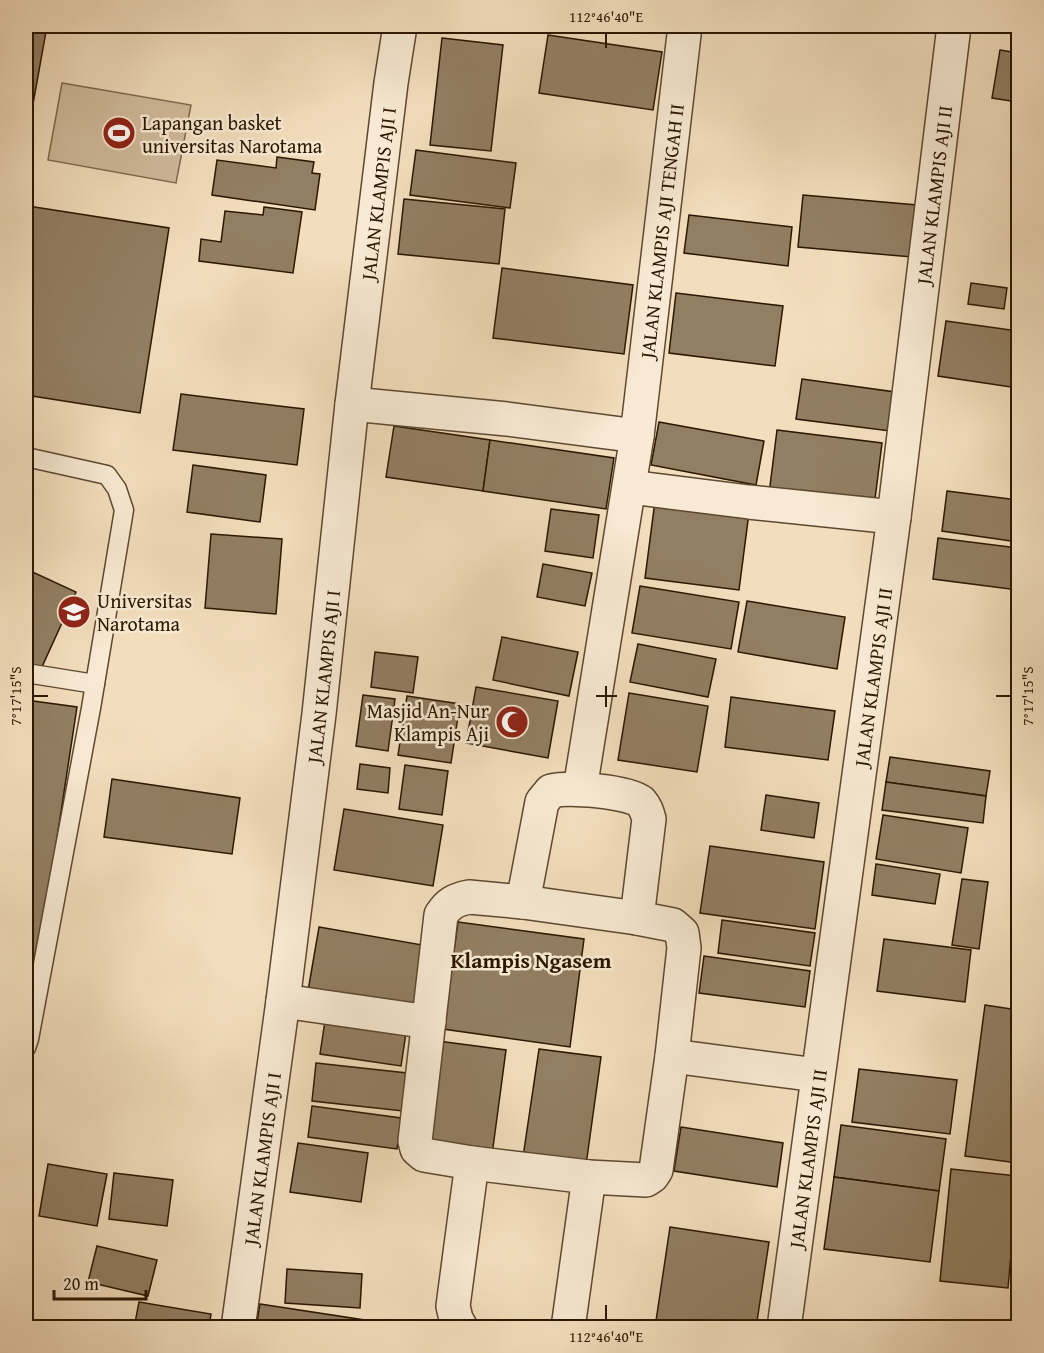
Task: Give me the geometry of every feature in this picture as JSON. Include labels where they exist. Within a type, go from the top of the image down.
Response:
[{"type":"street","name":"JALAN KLAMPIS AJI I","points":[[238,1328],[283,1001],[319,714],[352,404],[400,26]]},
{"type":"street","name":"JALAN KLAMPIS AJI TENGAH II","points":[[580,789],[630,487],[685,26]]},
{"type":"street","name":"JALAN KLAMPIS AJI II","points":[[784,1328],[894,517],[954,26]]},
{"type":"street","points":[[352,404],[507,419],[637,436]]},
{"type":"street","points":[[630,487],[894,517]]},
{"type":"street","points":[[523,902],[542,802],[551,790],[580,789],[632,797],[647,810],[649,819],[637,918]]},
{"type":"street","points":[[470,897],[637,918],[673,925],[682,933],[684,948],[656,1170],[652,1176],[646,1180],[590,1177],[472,1163],[424,1155],[417,1149],[415,1141],[441,915],[447,906],[455,900],[470,897]]},
{"type":"street","points":[[283,1001],[429,1022]]},
{"type":"street","points":[[672,1056],[817,1075]]},
{"type":"street","points":[[461,1328],[453,1306],[472,1163]]},
{"type":"street","points":[[568,1328],[590,1177]]},
{"type":"lane","points":[[26,458],[107,475],[117,489],[124,510],[60,880],[26,1048]]},
{"type":"lane","points":[[26,673],[95,684]]},
{"type":"shaded area","name":"Lapangan basket universitas Narotama","points":[[62,83],[191,105],[176,183],[48,160]]},
{"type":"building","points":[[26,26],[47,26],[26,143]]},
{"type":"building","points":[[548,35],[662,52],[653,110],[539,93]]},
{"type":"building","points":[[442,38],[503,45],[491,151],[430,145]]},
{"type":"building","points":[[1000,50],[1018,53],[1018,102],[992,98]]},
{"type":"building","points":[[416,150],[516,163],[510,208],[410,195]]},
{"type":"building","points":[[277,157],[314,162],[312,173],[320,174],[315,210],[212,195],[217,160],[276,168]]},
{"type":"building","points":[[803,195],[917,205],[912,257],[798,247]]},
{"type":"building","points":[[404,199],[505,209],[499,264],[398,254]]},
{"type":"building","points":[[28,206],[169,228],[140,413],[26,395],[26,220]]},
{"type":"building","points":[[264,207],[302,212],[293,273],[199,261],[201,239],[221,242],[225,211],[263,215]]},
{"type":"building","points":[[689,215],[792,227],[788,266],[684,253]]},
{"type":"building","points":[[502,268],[633,285],[624,354],[493,338]]},
{"type":"building","points":[[971,283],[1007,288],[1004,309],[968,304]]},
{"type":"building","points":[[676,293],[783,306],[775,366],[669,353]]},
{"type":"building","points":[[946,321],[1018,331],[1018,388],[938,376]]},
{"type":"building","points":[[802,379],[895,392],[890,431],[796,419]]},
{"type":"building","points":[[181,394],[304,409],[297,465],[173,450]]},
{"type":"building","points":[[659,422],[764,441],[756,485],[651,465]]},
{"type":"building","points":[[394,426],[490,440],[483,491],[386,477]]},
{"type":"building","points":[[777,430],[882,443],[874,507],[769,494]]},
{"type":"building","points":[[490,440],[614,458],[606,509],[483,491]]},
{"type":"building","points":[[193,465],[266,475],[260,522],[187,512]]},
{"type":"building","points":[[947,491],[1018,500],[1018,542],[942,531]]},
{"type":"building","points":[[655,501],[749,513],[739,590],[645,578]]},
{"type":"building","points":[[551,509],[599,515],[593,558],[545,551]]},
{"type":"building","points":[[211,534],[282,539],[276,614],[205,608]]},
{"type":"building","points":[[938,538],[1018,548],[1018,590],[933,579]]},
{"type":"building","points":[[543,564],[592,573],[585,606],[537,597]]},
{"type":"building","points":[[26,569],[76,592],[41,669],[26,663]]},
{"type":"building","points":[[640,586],[739,602],[731,649],[632,633]]},
{"type":"building","points":[[747,601],[845,617],[837,669],[738,652]]},
{"type":"building","points":[[502,637],[578,652],[569,696],[493,680]]},
{"type":"building","points":[[638,644],[716,659],[708,697],[630,682]]},
{"type":"building","points":[[375,652],[418,657],[413,693],[371,687]]},
{"type":"building","name":"Masjid An-Nur Klampis Aji","points":[[476,687],[558,701],[548,758],[466,743]]},
{"type":"building","points":[[629,693],[708,706],[697,772],[618,760]]},
{"type":"building","points":[[363,695],[395,699],[388,751],[356,746]]},
{"type":"building","points":[[407,696],[460,704],[451,763],[398,755]]},
{"type":"building","points":[[731,697],[835,711],[828,760],[725,747]]},
{"type":"building","points":[[26,700],[77,707],[37,969],[26,967]]},
{"type":"building","points":[[890,757],[990,771],[986,796],[886,782]]},
{"type":"building","points":[[360,764],[390,768],[388,793],[357,789]]},
{"type":"building","points":[[405,765],[448,771],[442,815],[399,809]]},
{"type":"building","points":[[112,779],[240,798],[232,854],[104,837]]},
{"type":"building","points":[[886,782],[986,796],[983,823],[882,810]]},
{"type":"building","points":[[766,795],[819,803],[814,838],[761,830]]},
{"type":"building","points":[[344,809],[443,825],[433,886],[334,870]]},
{"type":"building","points":[[883,815],[968,828],[961,873],[876,859]]},
{"type":"building","points":[[710,846],[824,862],[815,929],[700,913]]},
{"type":"building","points":[[876,864],[940,874],[935,904],[872,895]]},
{"type":"building","points":[[962,879],[988,882],[979,949],[952,945]]},
{"type":"building","points":[[722,920],[815,933],[810,966],[718,953]]},
{"type":"building","points":[[458,922],[584,939],[570,1047],[443,1029]]},
{"type":"building","points":[[319,927],[434,947],[423,1011],[308,991]]},
{"type":"building","points":[[884,939],[971,950],[965,1002],[877,991]]},
{"type":"building","points":[[704,956],[810,971],[805,1007],[699,993]]},
{"type":"building","points":[[985,1005],[1018,1010],[1018,1163],[965,1156]]},
{"type":"building","points":[[325,1021],[406,1033],[401,1066],[320,1054]]},
{"type":"building","points":[[438,1041],[506,1050],[492,1155],[424,1146]]},
{"type":"building","points":[[539,1049],[601,1057],[586,1165],[523,1157]]},
{"type":"building","points":[[316,1063],[407,1073],[403,1111],[312,1101]]},
{"type":"building","points":[[859,1069],[957,1080],[950,1134],[852,1122]]},
{"type":"building","points":[[312,1106],[401,1118],[397,1149],[308,1137]]},
{"type":"building","points":[[841,1125],[946,1139],[939,1191],[834,1177]]},
{"type":"building","points":[[681,1127],[783,1143],[777,1187],[674,1171]]},
{"type":"building","points":[[298,1143],[368,1153],[361,1202],[290,1192]]},
{"type":"building","points":[[48,1164],[107,1174],[97,1226],[39,1216]]},
{"type":"building","points":[[951,1169],[1018,1176],[1008,1288],[940,1281]]},
{"type":"building","points":[[26,1173],[31,1173],[31,1227],[26,1227]]},
{"type":"building","points":[[114,1173],[173,1180],[167,1226],[109,1219]]},
{"type":"building","points":[[834,1177],[939,1191],[930,1262],[824,1249]]},
{"type":"building","points":[[670,1227],[769,1242],[756,1328],[700,1328],[656,1321]]},
{"type":"building","points":[[97,1246],[157,1260],[148,1296],[88,1282]]},
{"type":"building","points":[[287,1269],[362,1274],[360,1308],[285,1303]]},
{"type":"building","points":[[139,1302],[211,1314],[209,1328],[134,1328]]},
{"type":"building","points":[[260,1304],[371,1321],[370,1328],[256,1328]]},
{"type":"building","points":[[924,1323],[970,1328],[924,1328]]},
{"type":"place","name":"Lapangan basket universitas Narotama","points":[[119,133]]},
{"type":"place","name":"Universitas Narotama","points":[[74,612]]},
{"type":"place","name":"Masjid An-Nur Klampis Aji","points":[[512,722]]},
{"type":"district","name":"Klampis Ngasem","points":[[531,960]]}]
